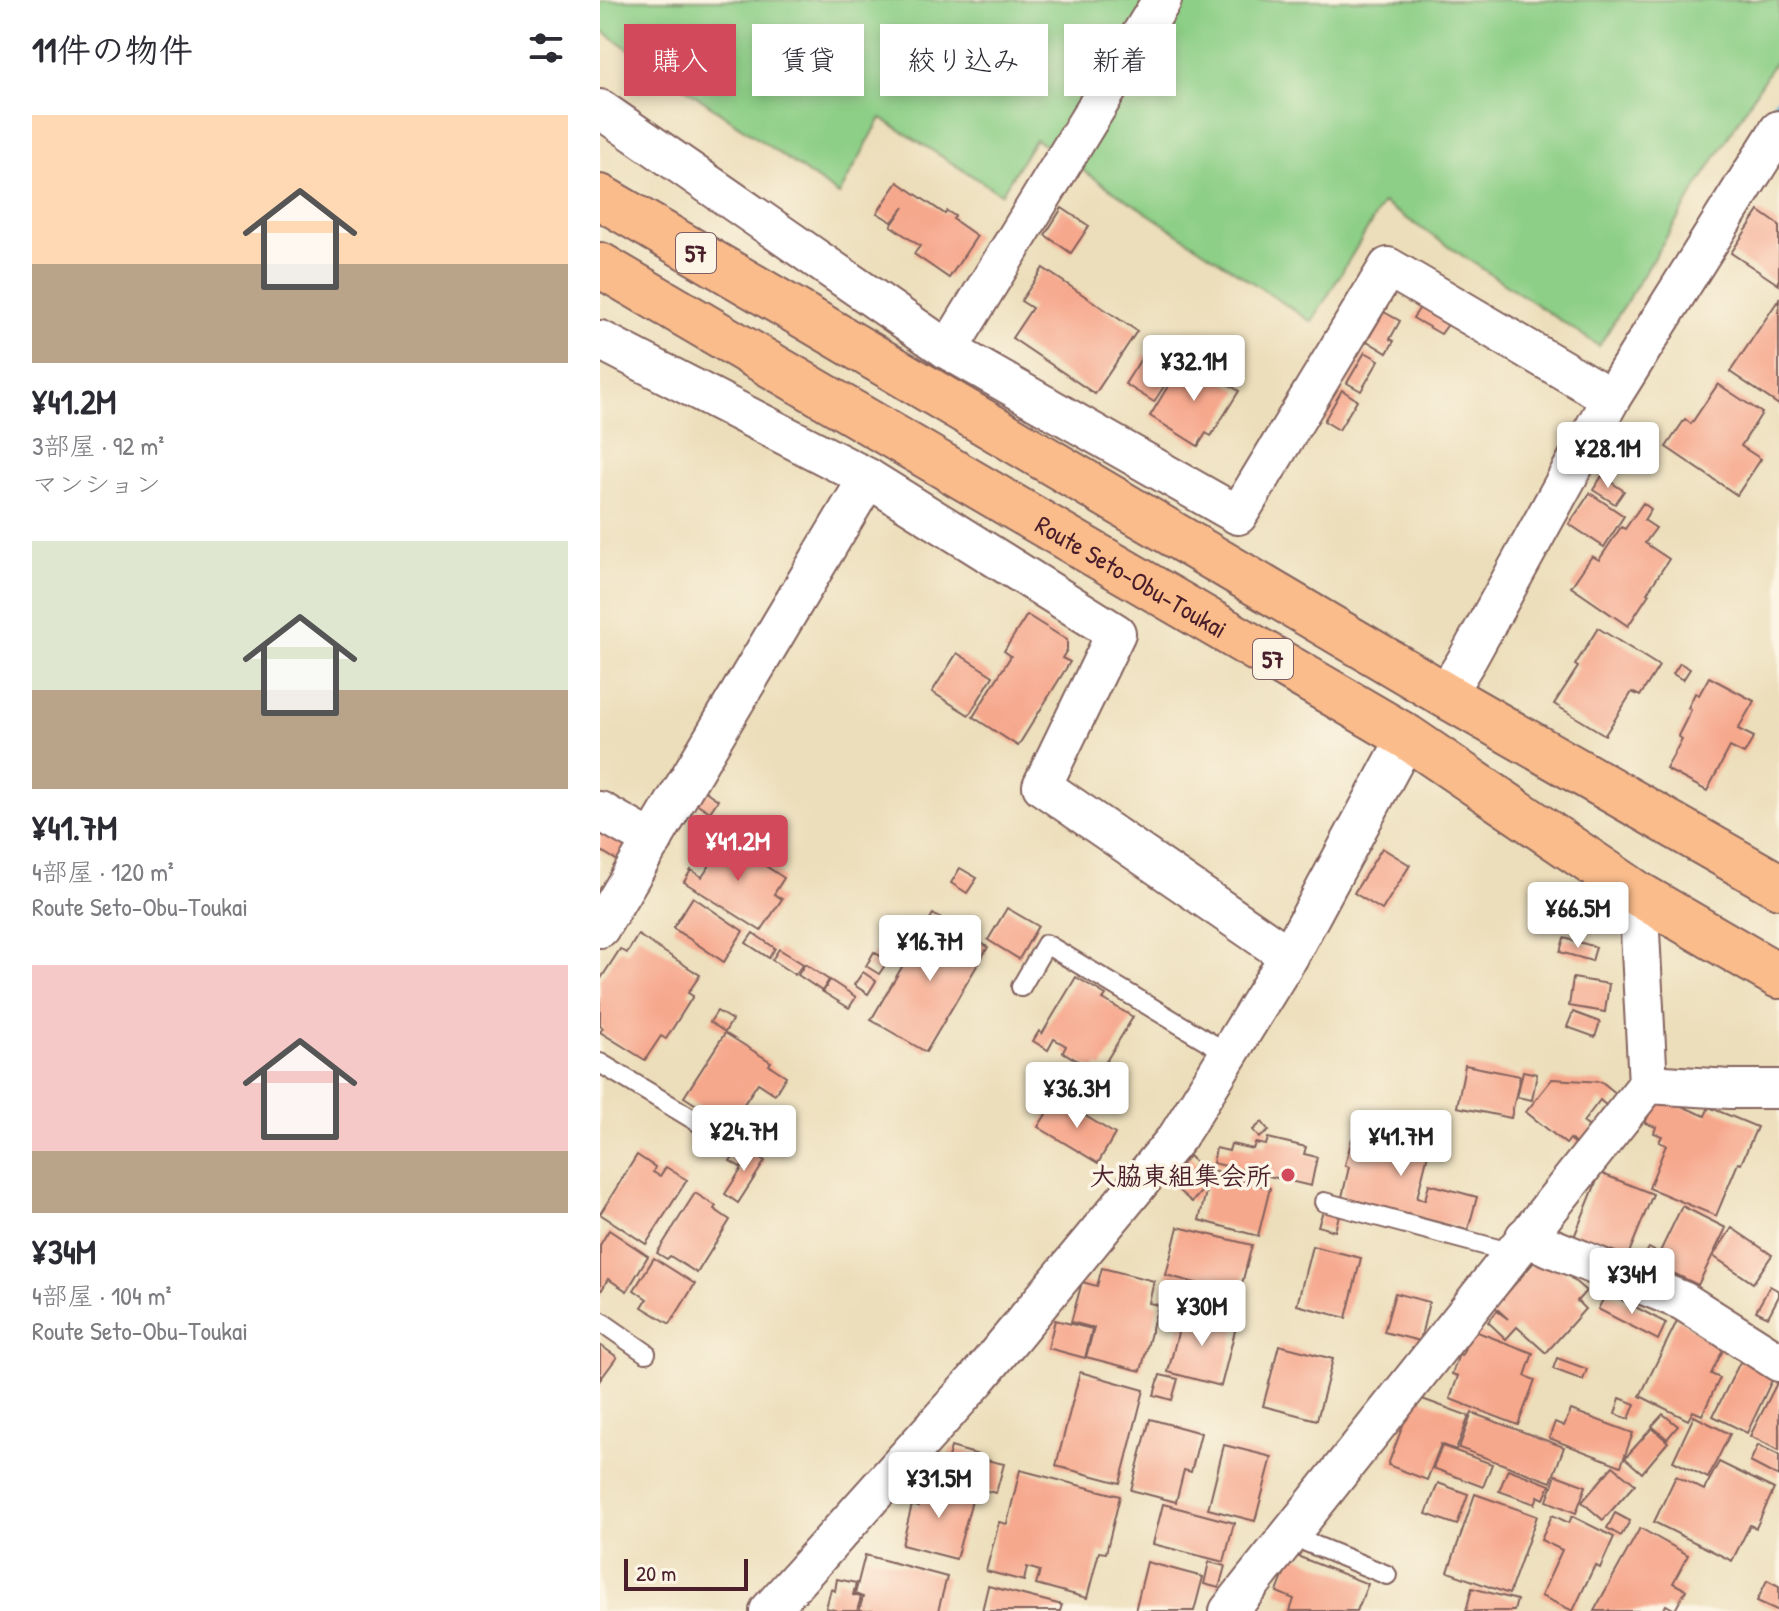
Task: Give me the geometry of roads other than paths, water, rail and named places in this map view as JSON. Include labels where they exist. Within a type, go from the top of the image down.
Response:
[{"type":"main road","name":"57","points":[[600,197],[1445,695],[1779,886]]},
{"type":"main road","name":"Route Seto-Obu-Toukai","points":[[600,265],[1407,737],[1638,894],[1779,976]]},
{"type":"street","points":[[948,350],[1162,0]]},
{"type":"street","points":[[600,109],[948,350],[1238,515],[1388,267],[1611,398]]},
{"type":"street","points":[[1445,695],[1611,398],[1779,130]]},
{"type":"street","points":[[600,340],[868,478],[1116,633],[1042,786],[1289,956]]},
{"type":"street","points":[[600,928],[868,478]]},
{"type":"street","points":[[769,1611],[977,1379],[1178,1136],[1289,956],[1407,737]]},
{"type":"street","points":[[600,811],[653,841]]},
{"type":"street","points":[[1229,1611],[1648,1084],[1638,894]]},
{"type":"street","points":[[1648,1084],[1779,1089]]},
{"type":"street","points":[[1519,1245],[1683,1301],[1779,1362]]},
{"type":"lane","points":[[1021,987],[1046,944],[1229,1054]]},
{"type":"lane","points":[[600,1063],[731,1142]]},
{"type":"lane","points":[[1324,1202],[1519,1245]]},
{"type":"lane","points":[[600,1321],[646,1353]]},
{"type":"lane","points":[[1289,1535],[1387,1575]]},
{"type":"waterway","points":[[1766,123],[1779,103]]},
{"type":"place","name":"大脇東組集会所","points":[[1288,1175]]}]
